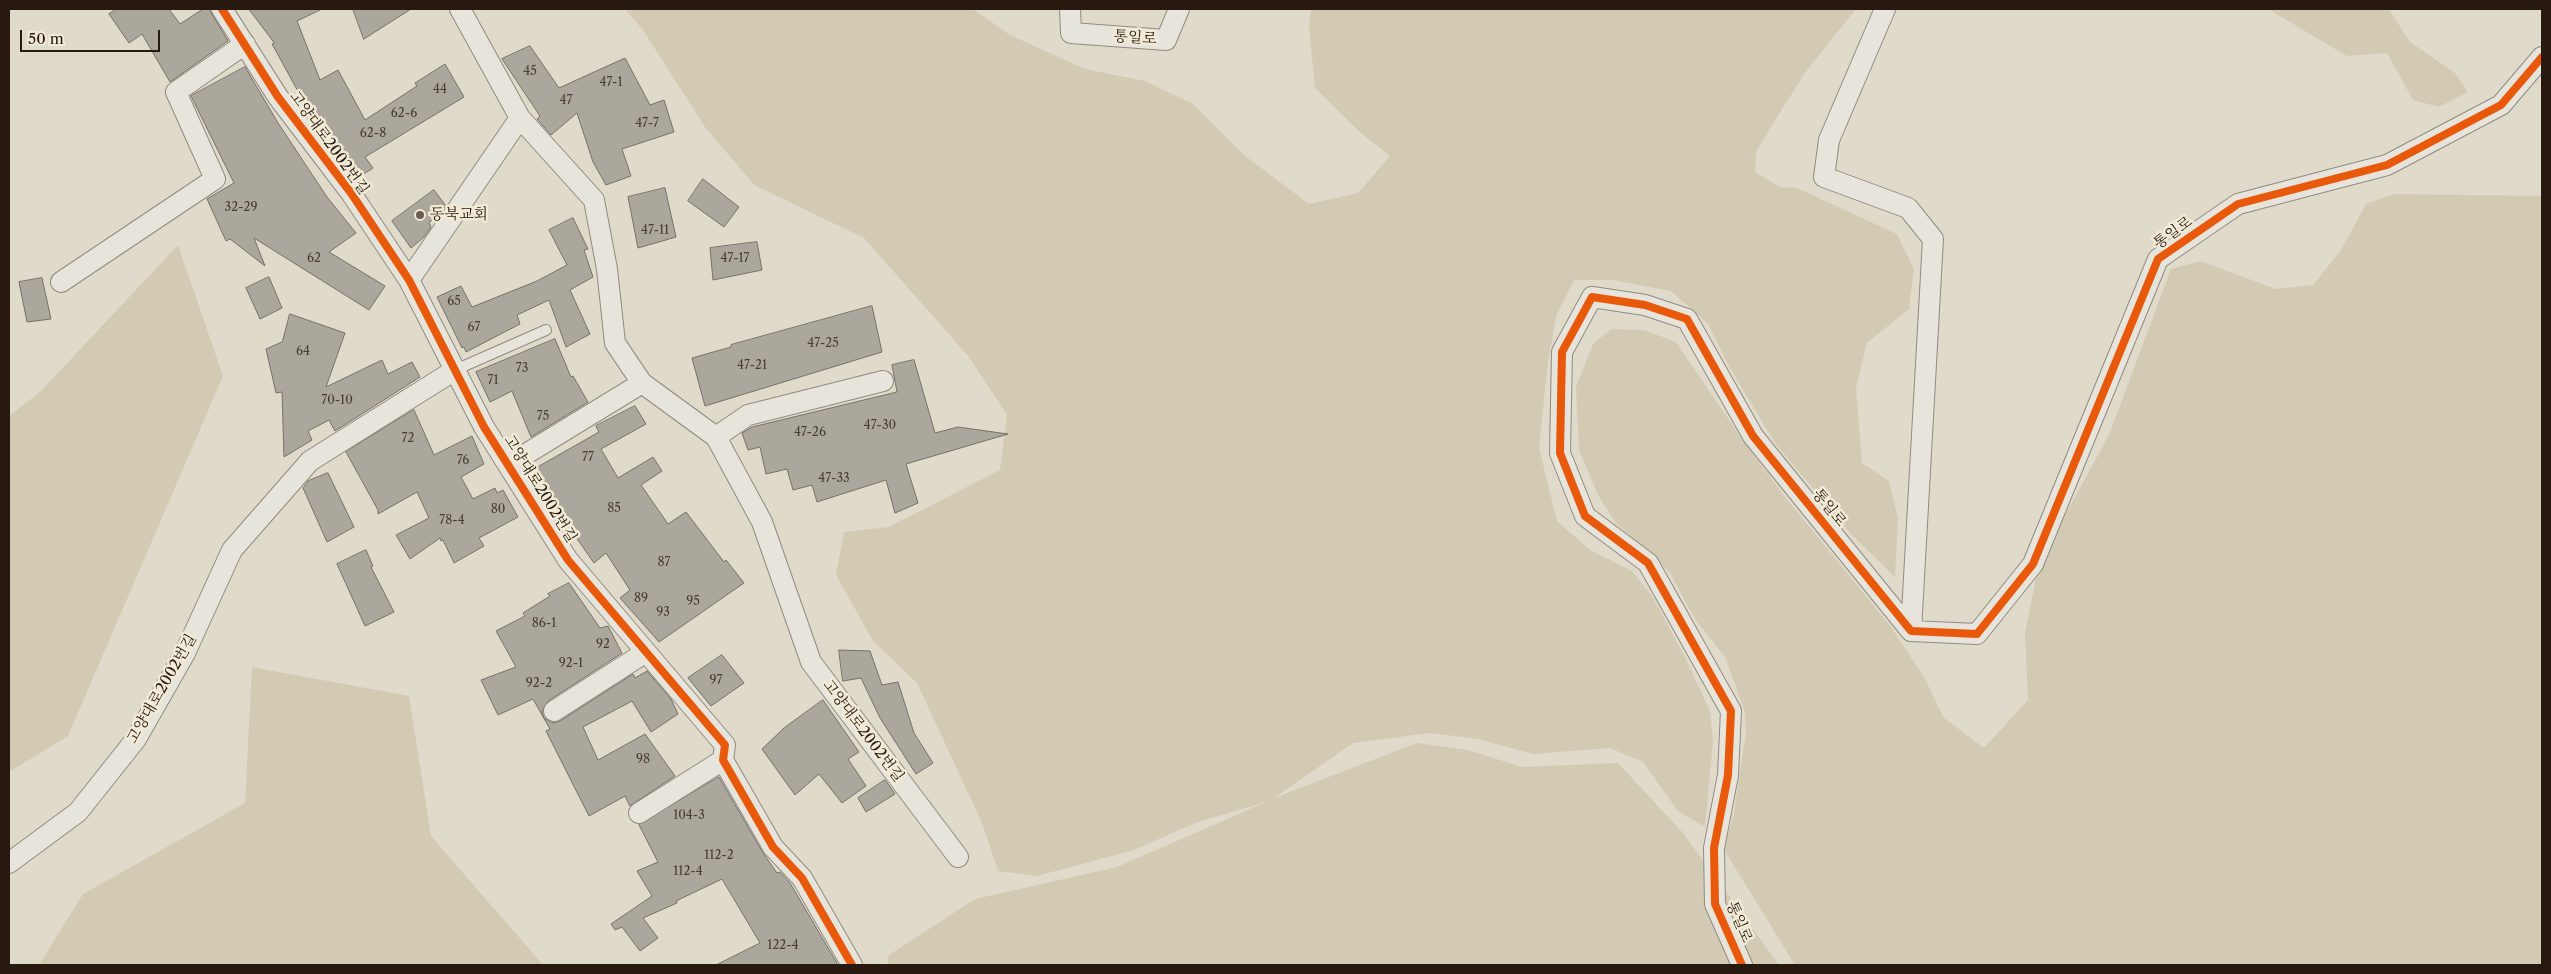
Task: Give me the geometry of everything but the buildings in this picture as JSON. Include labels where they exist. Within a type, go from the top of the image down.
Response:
[{"type":"street","name":"고양대로2002번길","points":[[222,9],[278,97],[350,193],[409,280],[484,427],[568,560],[726,745],[723,760],[773,847],[802,878],[852,965]]},
{"type":"street","name":"고양대로2002번길","points":[[460,9],[520,118],[594,200],[616,343],[642,384],[716,437],[762,522],[811,662],[958,857]]},
{"type":"street","name":"통일로","points":[[1070,9],[1071,34],[1166,40],[1179,9]]},
{"type":"street","points":[[1885,9],[1829,140],[1824,177],[1908,208],[1933,239],[1910,631]]},
{"type":"street","points":[[61,282],[215,179],[176,92],[245,44]]},
{"type":"street","name":"통일로","points":[[1742,965],[1715,904],[1714,848],[1728,775],[1731,711],[1648,564],[1585,516],[1560,453],[1562,352],[1592,297],[1645,305],[1687,319],[1753,436],[1910,631],[1977,634],[2033,564],[2158,259],[2238,204],[2387,165],[2500,105],[2542,57]]},
{"type":"street","points":[[409,280],[520,118]]},
{"type":"street","name":"고양대로2002번길","points":[[9,863],[78,812],[136,739],[185,653],[232,550],[310,461],[455,370]]},
{"type":"street","points":[[716,437],[748,416],[883,381]]},
{"type":"street","points":[[508,465],[642,384]]},
{"type":"street","points":[[554,711],[646,652]]},
{"type":"street","points":[[639,813],[723,760]]},
{"type":"lane","points":[[455,370],[546,330]]},
{"type":"shaded area","points":[[625,9],[973,9],[1010,35],[1085,69],[1145,81],[1193,104],[1244,155],[1309,204],[1358,193],[1390,156],[1361,133],[1315,88],[1309,26],[1311,9],[1856,9],[1807,70],[1777,117],[1756,152],[1755,172],[1780,187],[1797,188],[1897,234],[1914,269],[1909,309],[1867,343],[1856,388],[1862,463],[1889,481],[1898,519],[1895,577],[1850,533],[1775,443],[1730,368],[1708,324],[1671,291],[1613,280],[1574,280],[1557,314],[1548,361],[1539,448],[1557,521],[1590,550],[1632,571],[1652,596],[1683,653],[1710,711],[1713,741],[1705,827],[1678,811],[1643,762],[1610,748],[1533,754],[1478,739],[1430,733],[1353,743],[1274,798],[1417,743],[1468,750],[1522,767],[1618,763],[1683,833],[1779,965],[887,965],[889,955],[975,899],[1117,867],[1266,802],[1195,823],[1134,850],[1037,876],[998,871],[982,823],[917,683],[873,641],[836,575],[844,532],[889,527],[1000,470],[1007,415],[969,357],[864,238],[754,185],[705,127],[643,30]]},
{"type":"shaded area","points":[[2268,9],[2389,9],[2409,41],[2455,73],[2468,92],[2439,107],[2413,100],[2387,53],[2347,56]]},
{"type":"shaded area","points":[[2394,194],[2542,196],[2542,965],[1795,965],[1723,848],[1733,818],[1746,733],[1745,712],[1725,657],[1695,619],[1670,573],[1615,522],[1598,495],[1579,450],[1576,387],[1593,344],[1611,329],[1644,330],[1676,342],[1744,442],[1782,493],[1891,627],[1924,677],[1944,718],[1984,748],[2028,700],[2025,633],[2037,573],[2058,528],[2109,435],[2171,269],[2200,261],[2276,289],[2313,285],[2341,250],[2366,204]]},
{"type":"shaded area","points":[[178,245],[223,376],[68,736],[9,772],[9,416],[40,392]]},
{"type":"shaded area","points":[[252,667],[409,696],[431,836],[543,965],[39,965],[83,894],[245,803]]},
{"type":"cycle path","points":[[222,9],[278,97],[351,193],[409,280],[484,427],[568,560],[725,745],[723,760],[773,847],[802,878],[852,965]]},
{"type":"cycle path","points":[[1742,965],[1715,904],[1714,848],[1728,775],[1731,711],[1648,563],[1585,516],[1560,453],[1562,352],[1592,297],[1645,305],[1687,319],[1753,436],[1911,631],[1977,634],[2033,564],[2158,259],[2238,204],[2387,165],[2501,105],[2542,57]]},
{"type":"place","name":"동북교회","points":[[420,215]]}]
